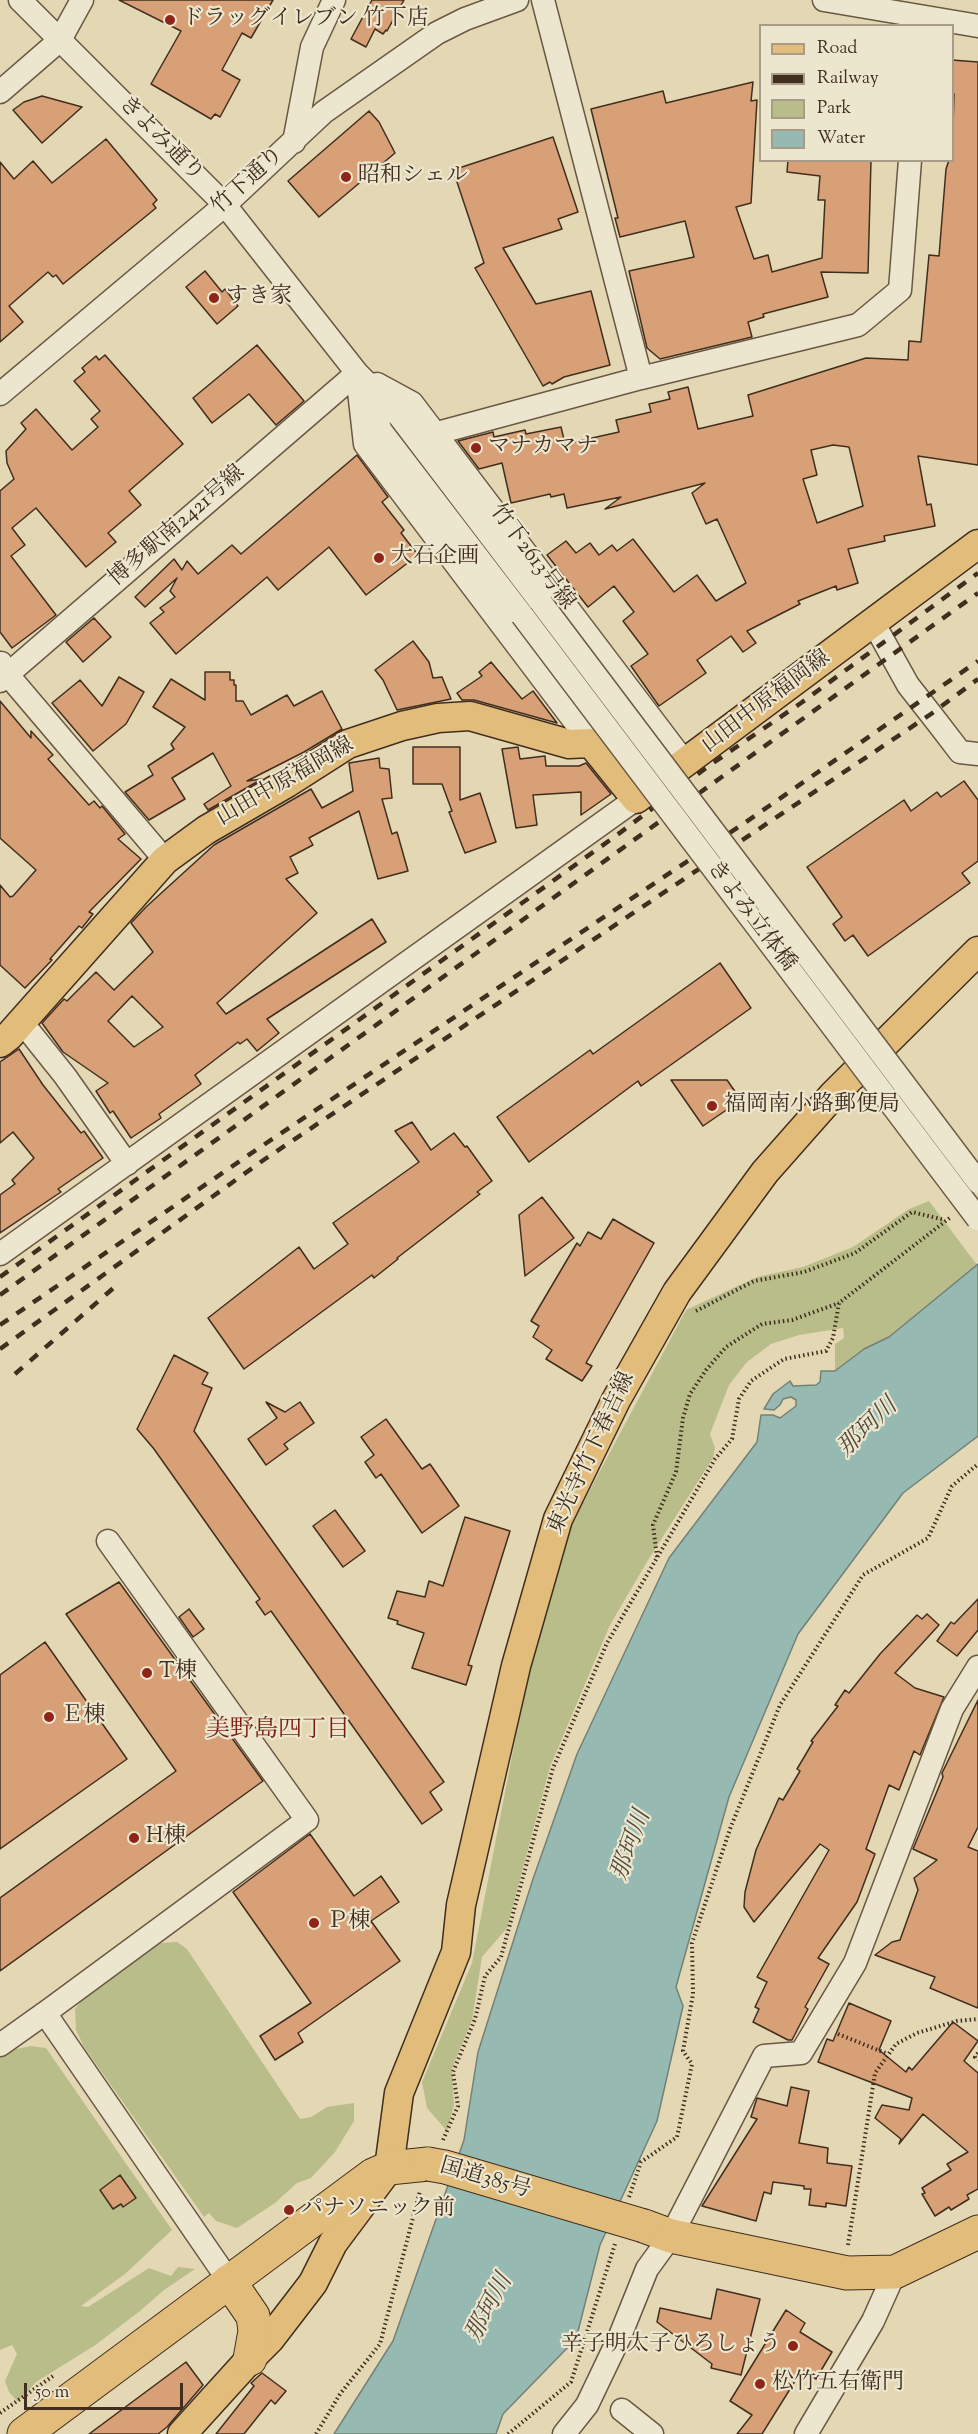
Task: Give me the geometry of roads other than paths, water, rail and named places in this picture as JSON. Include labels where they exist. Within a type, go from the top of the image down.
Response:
[{"type":"highway","name":"国道385号","points":[[24,2434],[142,2349],[350,2191],[373,2175],[389,2168],[430,2164],[446,2167],[640,2226],[847,2272],[894,2272],[978,2232]]},
{"type":"highway","points":[[229,2282],[253,2316],[255,2331],[250,2359]]},
{"type":"main road","name":"山田中原福岡線","points":[[636,799],[686,764],[978,544]]},
{"type":"main road","name":"山田中原福岡線","points":[[0,1043],[9,1036],[165,860],[206,830],[348,744],[402,726],[438,718],[470,716],[569,744],[591,743]]},
{"type":"main road","points":[[591,743],[636,799]]},
{"type":"main road","name":"東光寺竹下春吉線","points":[[389,2168],[399,2093],[456,1952],[461,1905],[513,1678],[558,1519],[616,1400],[676,1292],[765,1172],[833,1095],[978,951]]},
{"type":"main road","points":[[182,2434],[270,2339],[313,2283],[333,2243],[389,2168]]},
{"type":"street","name":"きよみ通り","points":[[20,0],[225,205],[357,373],[400,417],[542,604]]},
{"type":"street","points":[[0,92],[60,40],[82,0]]},
{"type":"street","points":[[294,142],[312,47],[334,0]]},
{"type":"street","name":"竹下通り","points":[[0,394],[225,205],[324,112],[437,33],[465,19],[517,0]]},
{"type":"street","points":[[543,0],[641,378]]},
{"type":"street","points":[[824,0],[920,21],[978,26]]},
{"type":"street","points":[[437,433],[641,378],[858,325],[900,290],[910,162]]},
{"type":"street","name":"きよみ通り","points":[[357,373],[381,431],[522,615]]},
{"type":"street","points":[[357,373],[365,444],[591,743]]},
{"type":"street","name":"竹下2613号線","points":[[357,373],[412,403],[686,764]]},
{"type":"street","name":"博多駅南2421号線","points":[[3,673],[357,373]]},
{"type":"street","name":"きよみ立体橋","points":[[542,604],[978,1182]]},
{"type":"street","name":"きよみ立体橋","points":[[522,615],[978,1219]]},
{"type":"street","points":[[873,622],[908,685],[960,752],[978,754]]},
{"type":"street","points":[[3,673],[165,860]]},
{"type":"street","points":[[0,1254],[636,799]]},
{"type":"street","points":[[21,1021],[65,1076],[127,1164]]},
{"type":"street","points":[[0,2045],[307,1820],[108,1541]]},
{"type":"street","points":[[564,2434],[587,2405],[620,2336],[647,2269],[640,2226],[764,2056],[801,2053],[855,1963],[952,1710],[978,1667]]},
{"type":"street","points":[[45,2013],[229,2282]]},
{"type":"street","points":[[806,2434],[873,2321],[894,2272]]},
{"type":"street","points":[[622,2410],[652,2434]]},
{"type":"water","name":"那珂川","points":[[978,1264],[978,1436],[903,1493],[798,1634],[729,1797],[676,1987],[683,2006],[657,2121],[600,2245],[576,2339],[503,2414],[496,2434],[334,2434],[393,2341],[464,2140],[478,2052],[533,1879],[577,1754],[669,1558],[757,1442],[761,1415],[773,1415],[780,1418],[796,1406],[796,1400],[791,1397],[783,1399],[774,1410],[764,1409],[773,1394],[790,1381],[793,1386],[816,1385],[820,1382],[821,1371],[835,1371],[864,1349],[889,1337]]},
{"type":"railway","points":[[0,1277],[617,835],[710,765],[801,703],[978,573]]},
{"type":"railway","points":[[0,1295],[978,593]]},
{"type":"railway","points":[[0,1325],[259,1148],[746,822],[978,661]]},
{"type":"railway","points":[[0,1349],[265,1159],[931,714],[978,679]]},
{"type":"railway","points":[[15,1374],[118,1284]]},
{"type":"place","name":"ドラッグイレブン 竹下店","points":[[170,20]]},
{"type":"place","name":"昭和シェル","points":[[346,177]]},
{"type":"place","name":"すき家","points":[[214,298]]},
{"type":"place","name":"マナカマナ","points":[[476,448]]},
{"type":"place","name":"大石企画","points":[[379,558]]},
{"type":"place","name":"福岡南小路郵便局","points":[[712,1106]]},
{"type":"place","name":"T棟","points":[[147,1673]]},
{"type":"place","name":"Ｅ棟","points":[[49,1717]]},
{"type":"place","name":"H棟","points":[[134,1838]]},
{"type":"place","name":"Ｐ棟","points":[[314,1923]]},
{"type":"place","name":"パナソニック前","points":[[289,2210]]},
{"type":"place","name":"辛子明太子ひろしょう","points":[[793,2346]]},
{"type":"place","name":"松竹五右衛門","points":[[760,2384]]},
{"type":"district","name":"美野島四丁目","points":[[278,1732]]}]
